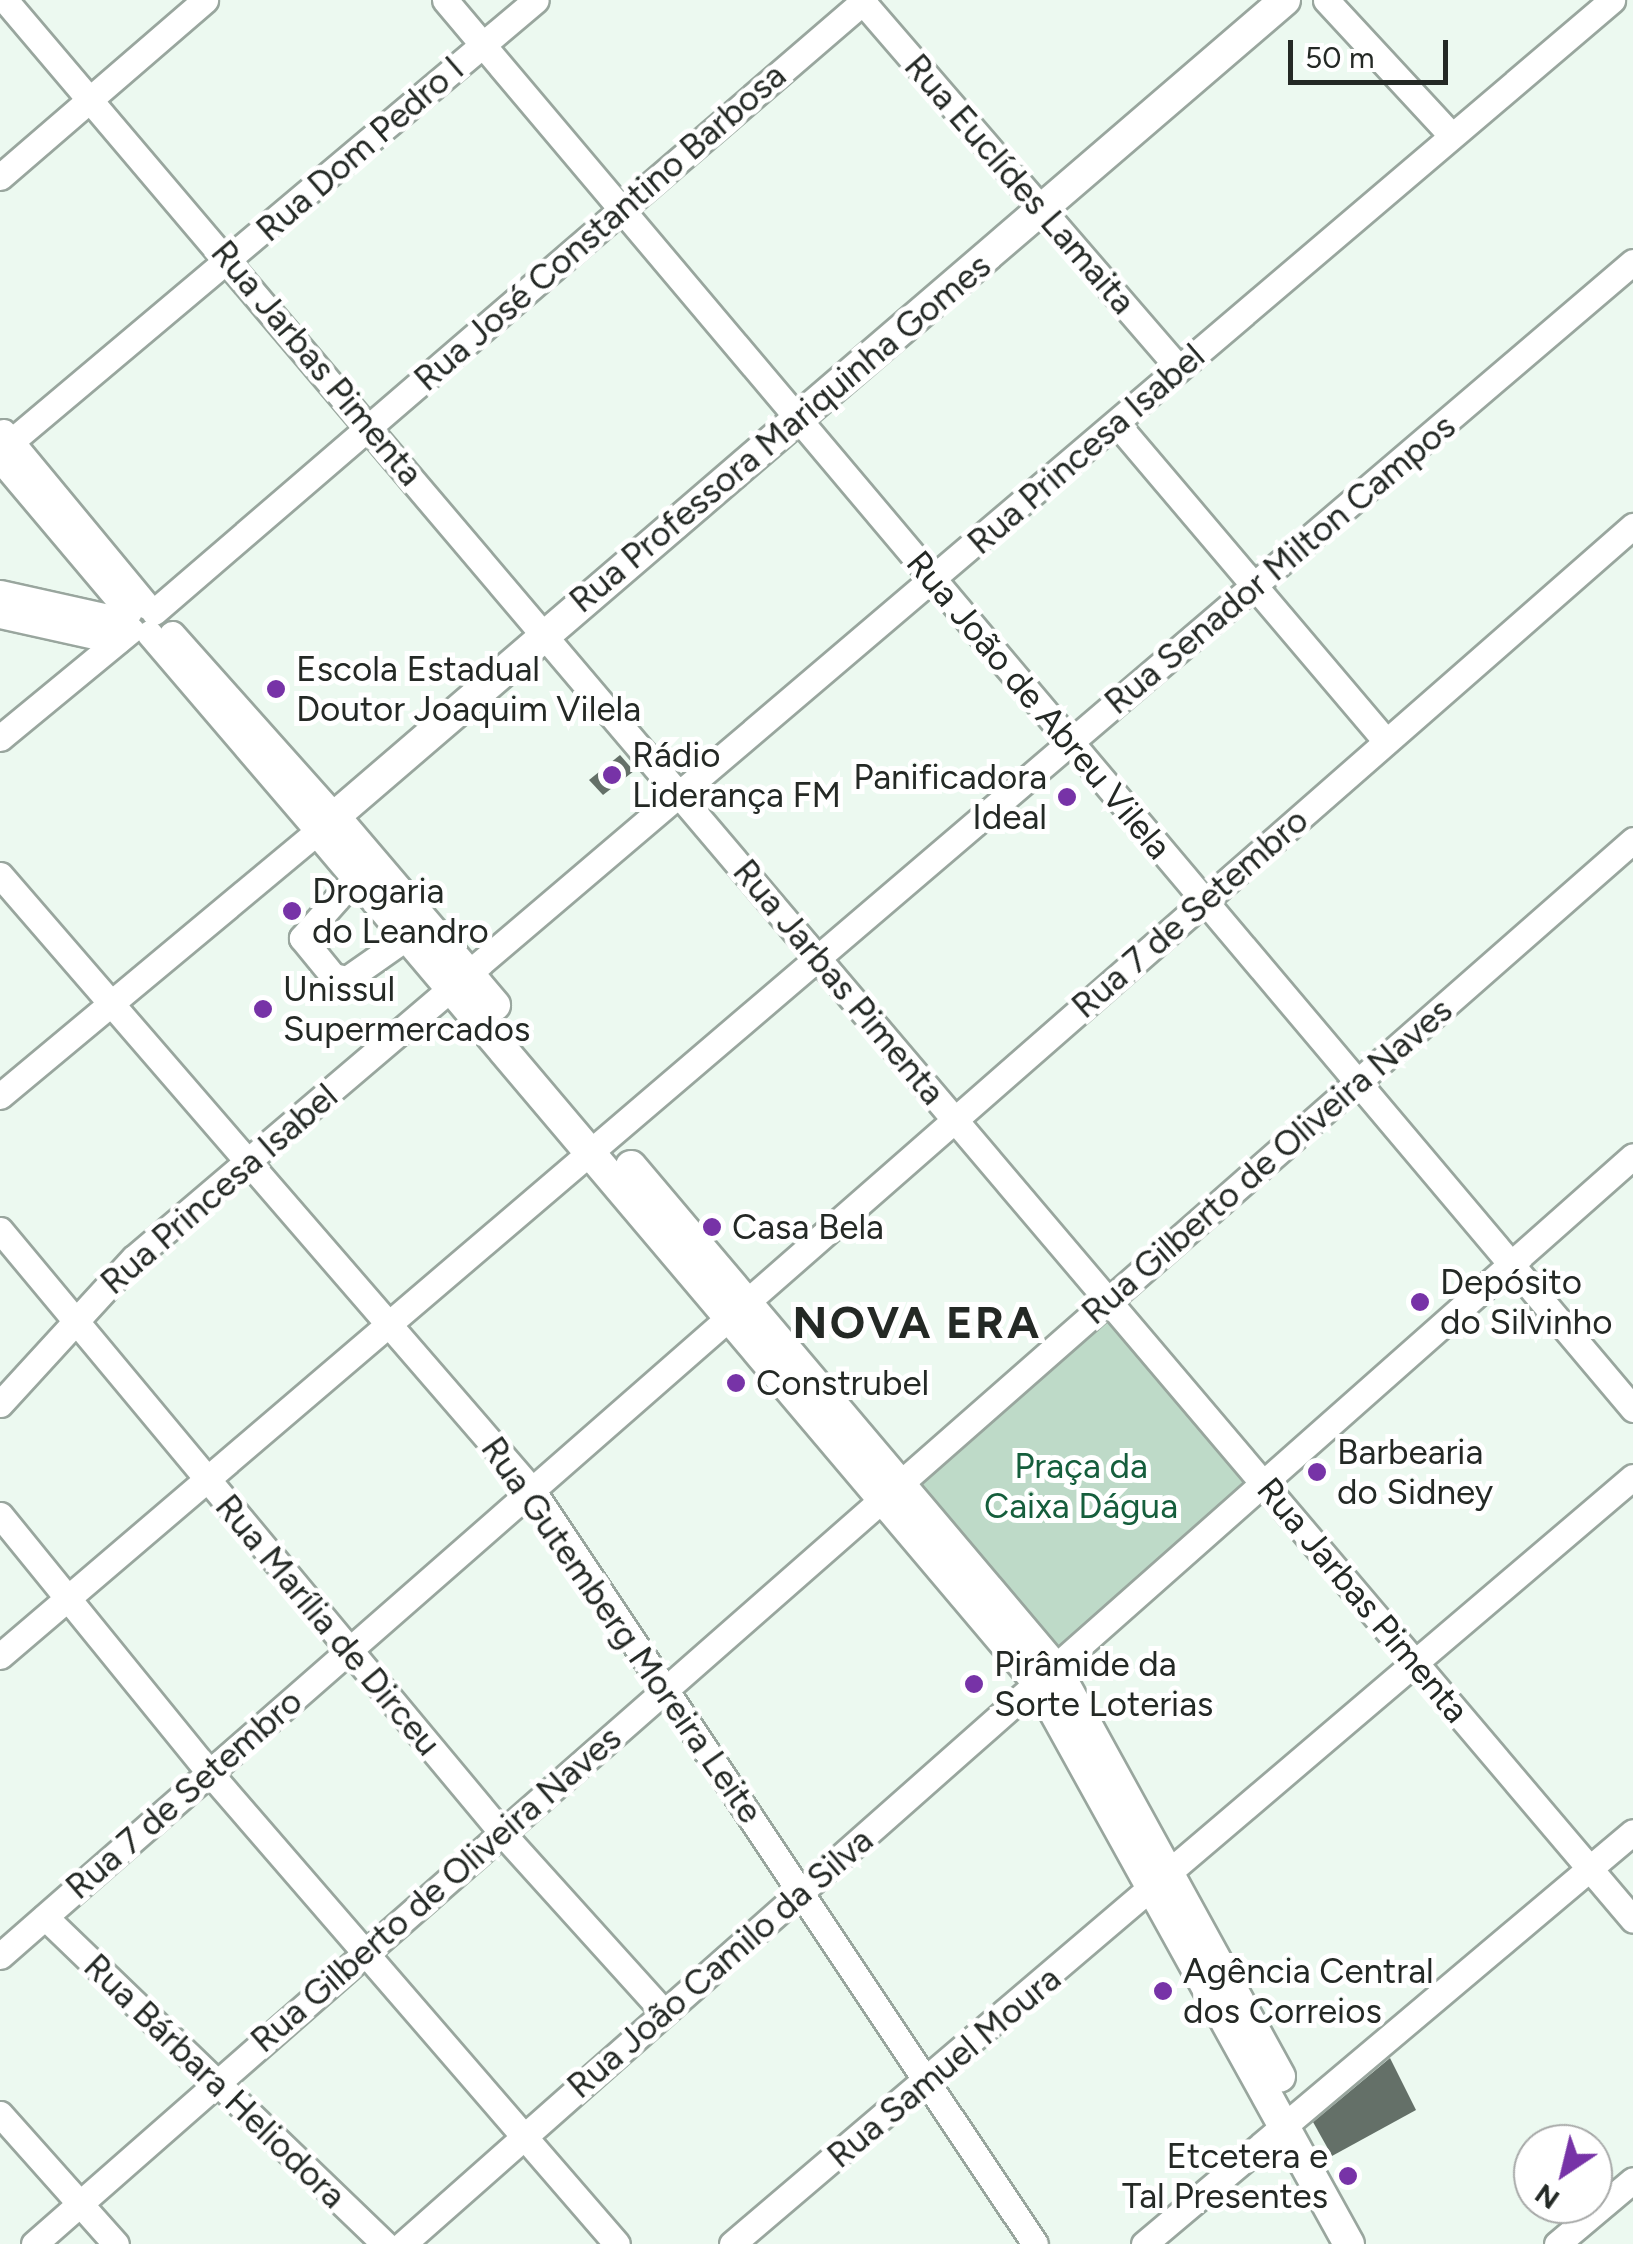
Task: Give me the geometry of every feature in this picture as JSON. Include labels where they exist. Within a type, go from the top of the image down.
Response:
[{"type":"main road","name":"Rua Professora Mariquinha Gomes","points":[[326,824],[542,634],[1285,0]]},
{"type":"main road","points":[[326,824],[357,876],[407,937],[464,985]]},
{"type":"main road","points":[[326,824],[1048,1676],[1292,2120],[1348,2244]]},
{"type":"main road","points":[[1292,2120],[1372,2244]]},
{"type":"street","name":"Rua Jarbas Pimenta","points":[[4,0],[371,424],[542,634],[818,953],[953,1119],[1633,1920]]},
{"type":"street","points":[[0,177],[205,0]]},
{"type":"street","name":"Rua João de Abreu Vilela","points":[[445,0],[1633,1409]]},
{"type":"street","name":"Rua Dom Pedro I","points":[[3,445],[230,260],[536,0]]},
{"type":"street","points":[[1326,0],[1451,136]]},
{"type":"street","name":"Rua Princesa Isabel","points":[[0,1404],[76,1315],[247,1161],[464,985],[1612,0]]},
{"type":"street","name":"Rua Euclídes Lamaita","points":[[863,1],[1179,368]]},
{"type":"street","name":"Rua José Constantino Barbosa","points":[[0,738],[863,1]]},
{"type":"street","name":"Rua Senador Milton Campos","points":[[0,1656],[600,1146],[818,953],[1633,262]]},
{"type":"street","points":[[1117,424],[1385,740]]},
{"type":"street","points":[[3,445],[139,621],[326,824]]},
{"type":"street","name":"Rua 7 de Setembro","points":[[0,1956],[1633,526]]},
{"type":"street","points":[[3,604],[139,621]]},
{"type":"street","name":"Rua Professora Mariquinha Gomes","points":[[0,1096],[326,824]]},
{"type":"street","name":"Rua Gilberto de Oliveira Naves","points":[[34,2244],[1633,840]]},
{"type":"street","name":"Rua Gutemberg Moreira Leite","points":[[0,875],[532,1490],[668,1685],[1035,2244]]},
{"type":"street","points":[[357,876],[306,925],[302,938],[333,976],[347,979],[407,937]]},
{"type":"street","name":"Rua João Camilo da Silva","points":[[403,2244],[803,1890],[1267,1488],[1633,1156]]},
{"type":"street","name":"Rua Marília de Dirceu","points":[[0,1230],[76,1315],[206,1478],[502,1833],[664,2012]]},
{"type":"street","name":"Rua Samuel Moura","points":[[732,2244],[928,2082],[1633,1477]]},
{"type":"street","points":[[0,1515],[208,1771],[617,2244]]},
{"type":"street","points":[[1144,2244],[1633,1832]]},
{"type":"street","name":"Rua Bárbara Heliodora","points":[[45,1917],[385,2244]]},
{"type":"street","points":[[0,2114],[116,2244]]},
{"type":"street","points":[[1556,2244],[1633,2180]]},
{"type":"green space","name":"Praça da Caixa Dágua","points":[[1114,1310],[1256,1486],[1055,1660],[910,1483]]},
{"type":"building","name":"Rádio Liderança FM","points":[[620,755],[634,771],[603,795],[589,780]]},
{"type":"building","points":[[1390,2058],[1416,2110],[1332,2156],[1313,2122]]},
{"type":"place","name":"Escola Estadual Doutor Joaquim Vilela","points":[[276,689]]},
{"type":"place","name":"Rádio Liderança FM","points":[[612,775]]},
{"type":"place","name":"Panificadora Ideal","points":[[1067,797]]},
{"type":"place","name":"Drogaria do Leandro","points":[[292,911]]},
{"type":"place","name":"Unissul Supermercados","points":[[263,1009]]},
{"type":"place","name":"Casa Bela","points":[[712,1227]]},
{"type":"place","name":"Depósito do Silvinho","points":[[1420,1302]]},
{"type":"place","name":"Construbel","points":[[736,1383]]},
{"type":"place","name":"Barbearia do Sidney","points":[[1317,1472]]},
{"type":"place","name":"Pirâmide da Sorte Loterias","points":[[974,1684]]},
{"type":"place","name":"Agência Central dos Correios","points":[[1163,1991]]},
{"type":"place","name":"Etcetera e Tal Presentes","points":[[1348,2176]]},
{"type":"district","name":"NOVA ERA","points":[[917,1323]]}]
